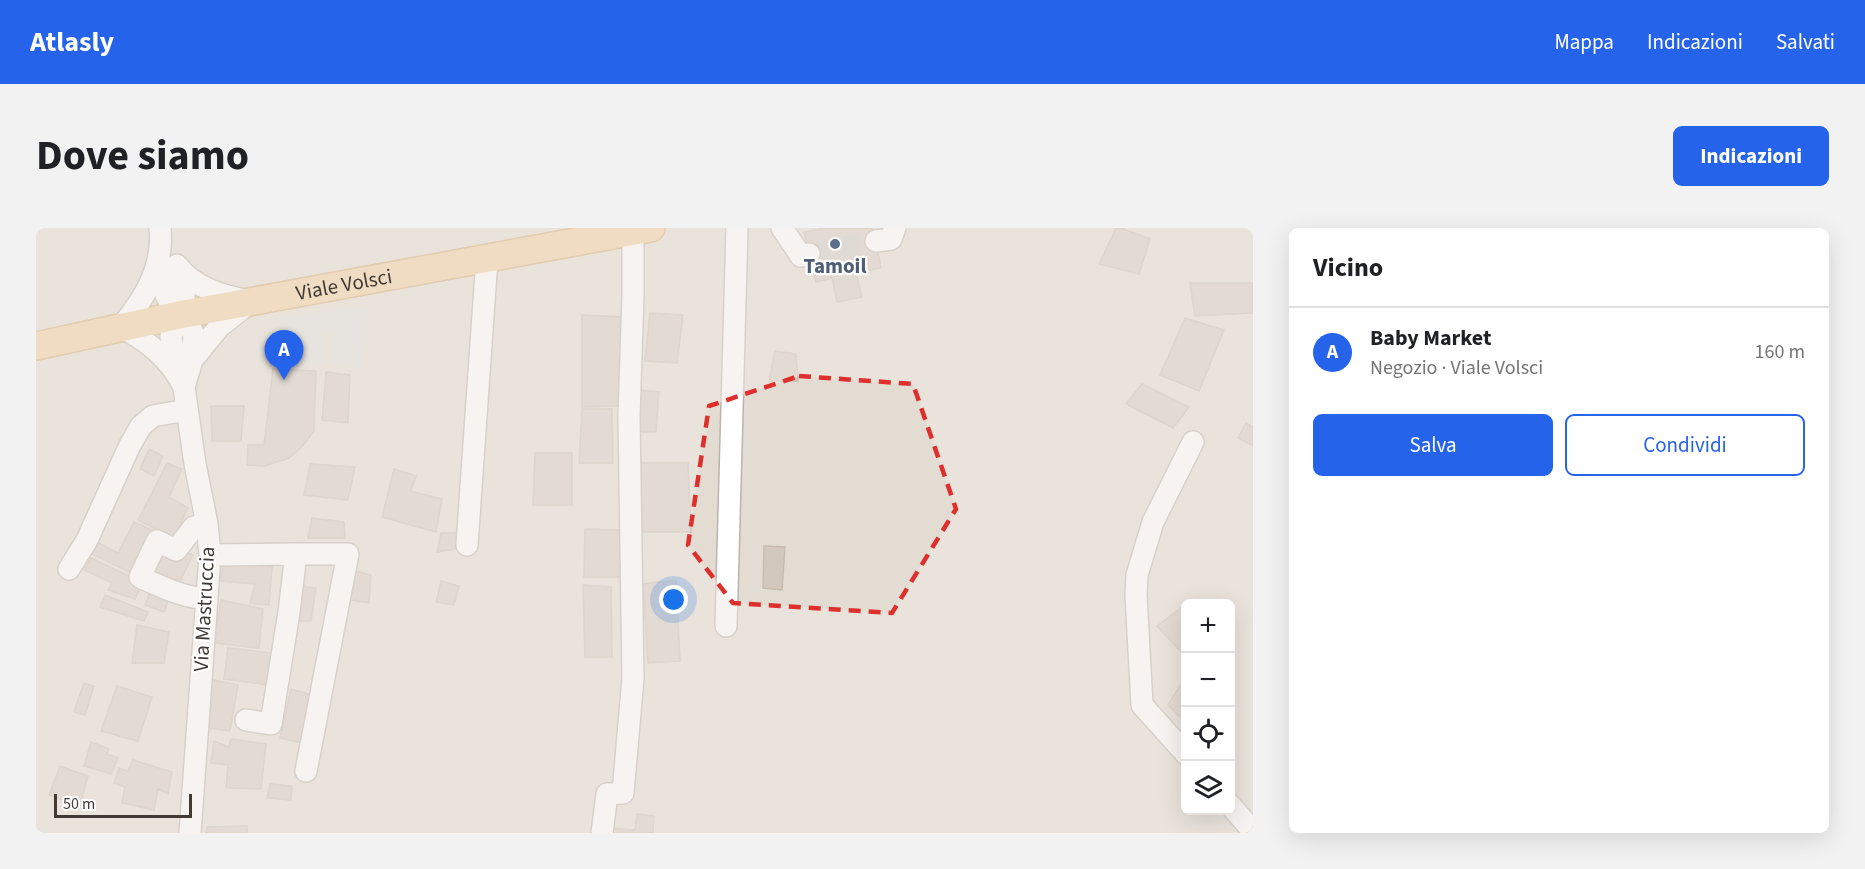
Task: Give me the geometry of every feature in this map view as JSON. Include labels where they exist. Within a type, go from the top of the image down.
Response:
[{"type":"main road","name":"Viale Volsci","points":[[36,346],[180,315],[629,230]]},
{"type":"street","points":[[726,626],[736,228]]},
{"type":"street","points":[[782,228],[801,256],[809,254]]},
{"type":"street","points":[[876,241],[891,239],[895,228]]},
{"type":"street","points":[[602,833],[607,794],[623,793],[633,678],[629,416],[633,295],[629,230]]},
{"type":"street","points":[[160,232],[158,263],[166,296],[180,315]]},
{"type":"street","points":[[160,232],[181,270],[184,294],[180,315]]},
{"type":"street","points":[[467,545],[487,258]]},
{"type":"street","points":[[158,263],[142,300],[121,327],[154,348],[184,373],[219,327],[252,301]]},
{"type":"street","points":[[181,270],[215,293],[252,301]]},
{"type":"street","name":"Via Mastruccia","points":[[180,315],[194,334],[184,373],[187,410],[207,524],[210,555],[190,833]]},
{"type":"street","points":[[69,569],[87,540],[130,445],[141,426],[153,416],[187,410]]},
{"type":"street","points":[[1181,749],[1142,705],[1136,585],[1142,554],[1153,522],[1193,442]]},
{"type":"street","points":[[206,600],[166,589],[140,577],[157,541],[176,550],[194,527],[207,524]]},
{"type":"street","points":[[246,720],[272,724],[290,612],[296,554]]},
{"type":"street","points":[[210,555],[348,554],[306,771]]},
{"type":"street","points":[[1235,811],[1253,831]]},
{"type":"highlighted area","points":[[799,376],[913,384],[956,509],[892,613],[733,603],[688,545],[709,406]]},
{"type":"shaded area","points":[[36,228],[1253,228],[1253,833],[36,833]]},
{"type":"shaded area","points":[[367,306],[363,369],[332,364],[334,333],[325,332],[322,364],[278,363],[286,317]]},
{"type":"building","points":[[825,228],[873,228],[881,268],[856,273],[862,297],[837,302],[832,278],[816,282],[804,232]]},
{"type":"building","points":[[1116,228],[1150,239],[1139,274],[1099,264]]},
{"type":"building","points":[[1190,283],[1253,283],[1253,313],[1195,316]]},
{"type":"building","points":[[650,313],[683,315],[677,363],[645,361]]},
{"type":"building","points":[[582,315],[622,317],[623,406],[582,407]]},
{"type":"building","points":[[1185,318],[1224,330],[1199,391],[1160,375]]},
{"type":"building","points":[[775,351],[796,354],[798,381],[769,381]]},
{"type":"building","points":[[273,369],[316,371],[314,431],[302,447],[289,458],[265,466],[247,465],[248,445],[264,445]]},
{"type":"building","points":[[326,372],[350,375],[348,423],[322,420]]},
{"type":"building","points":[[1142,384],[1189,407],[1173,428],[1126,404]]},
{"type":"building","points":[[639,390],[659,392],[656,432],[640,432]]},
{"type":"building","points":[[211,406],[244,406],[241,441],[212,441]]},
{"type":"building","points":[[582,409],[612,409],[613,463],[579,463]]},
{"type":"building","points":[[1246,423],[1253,427],[1253,446],[1238,438]]},
{"type":"building","points":[[149,449],[163,456],[154,476],[140,469]]},
{"type":"building","points":[[535,453],[572,453],[572,505],[533,505]]},
{"type":"building","points":[[167,463],[182,469],[169,497],[188,508],[173,538],[138,520]]},
{"type":"building","points":[[640,463],[688,463],[691,532],[642,532]]},
{"type":"building","points":[[310,464],[355,467],[348,500],[304,495]]},
{"type":"building","points":[[394,469],[416,476],[411,491],[442,499],[436,532],[382,517]]},
{"type":"building","points":[[312,518],[344,522],[345,538],[308,538]]},
{"type":"building","points":[[134,522],[152,530],[135,575],[92,554],[97,542],[118,553]]},
{"type":"building","points":[[585,529],[620,530],[619,577],[584,577]]},
{"type":"building","points":[[441,533],[459,533],[455,549],[437,552]]},
{"type":"building","points":[[764,546],[785,547],[782,590],[763,588]]},
{"type":"building","points":[[157,550],[182,550],[193,555],[177,587],[147,575]]},
{"type":"building","points":[[91,558],[131,577],[141,585],[135,599],[108,590],[112,583],[84,570]]},
{"type":"building","points":[[224,560],[272,567],[269,605],[250,603],[255,584],[220,581]]},
{"type":"building","points":[[356,571],[371,575],[369,603],[350,600]]},
{"type":"building","points":[[676,580],[680,661],[648,663],[643,584]]},
{"type":"building","points":[[441,581],[459,586],[454,605],[436,602]]},
{"type":"building","points":[[583,585],[611,587],[612,657],[585,657]]},
{"type":"building","points":[[302,586],[316,588],[311,621],[298,621]]},
{"type":"building","points":[[151,590],[169,599],[164,612],[145,605]]},
{"type":"building","points":[[105,595],[148,612],[144,621],[100,607]]},
{"type":"building","points":[[221,600],[263,609],[259,648],[214,643]]},
{"type":"building","points":[[1181,608],[1181,652],[1157,626]]},
{"type":"building","points":[[137,625],[169,632],[164,663],[132,663]]},
{"type":"building","points":[[228,648],[273,653],[268,685],[224,679]]},
{"type":"building","points":[[210,679],[238,685],[230,731],[208,728]]},
{"type":"building","points":[[84,683],[94,686],[85,715],[74,712]]},
{"type":"building","points":[[1181,684],[1180,717],[1168,705]]},
{"type":"building","points":[[117,686],[152,697],[138,741],[101,731]]},
{"type":"building","points":[[291,689],[316,696],[306,744],[280,738]]},
{"type":"building","points":[[231,739],[266,744],[261,789],[226,788],[228,765],[211,763],[214,741],[229,747]]},
{"type":"building","points":[[91,742],[109,749],[107,754],[118,758],[111,774],[84,766]]},
{"type":"building","points":[[133,760],[172,772],[168,794],[158,789],[154,810],[122,803],[125,787],[114,783],[119,768],[128,771]]},
{"type":"building","points":[[60,766],[88,776],[80,806],[49,795]]},
{"type":"building","points":[[270,784],[292,786],[291,800],[267,798]]},
{"type":"building","points":[[637,814],[654,816],[653,833],[609,833],[610,828],[635,830]]},
{"type":"building","points":[[247,826],[247,833],[206,833],[207,827]]},
{"type":"tunnel","points":[[809,254],[876,241]]},
{"type":"place","name":"Tamoil","points":[[835,244]]},
{"type":"place","name":"Baby Market","points":[[284,380]]}]
